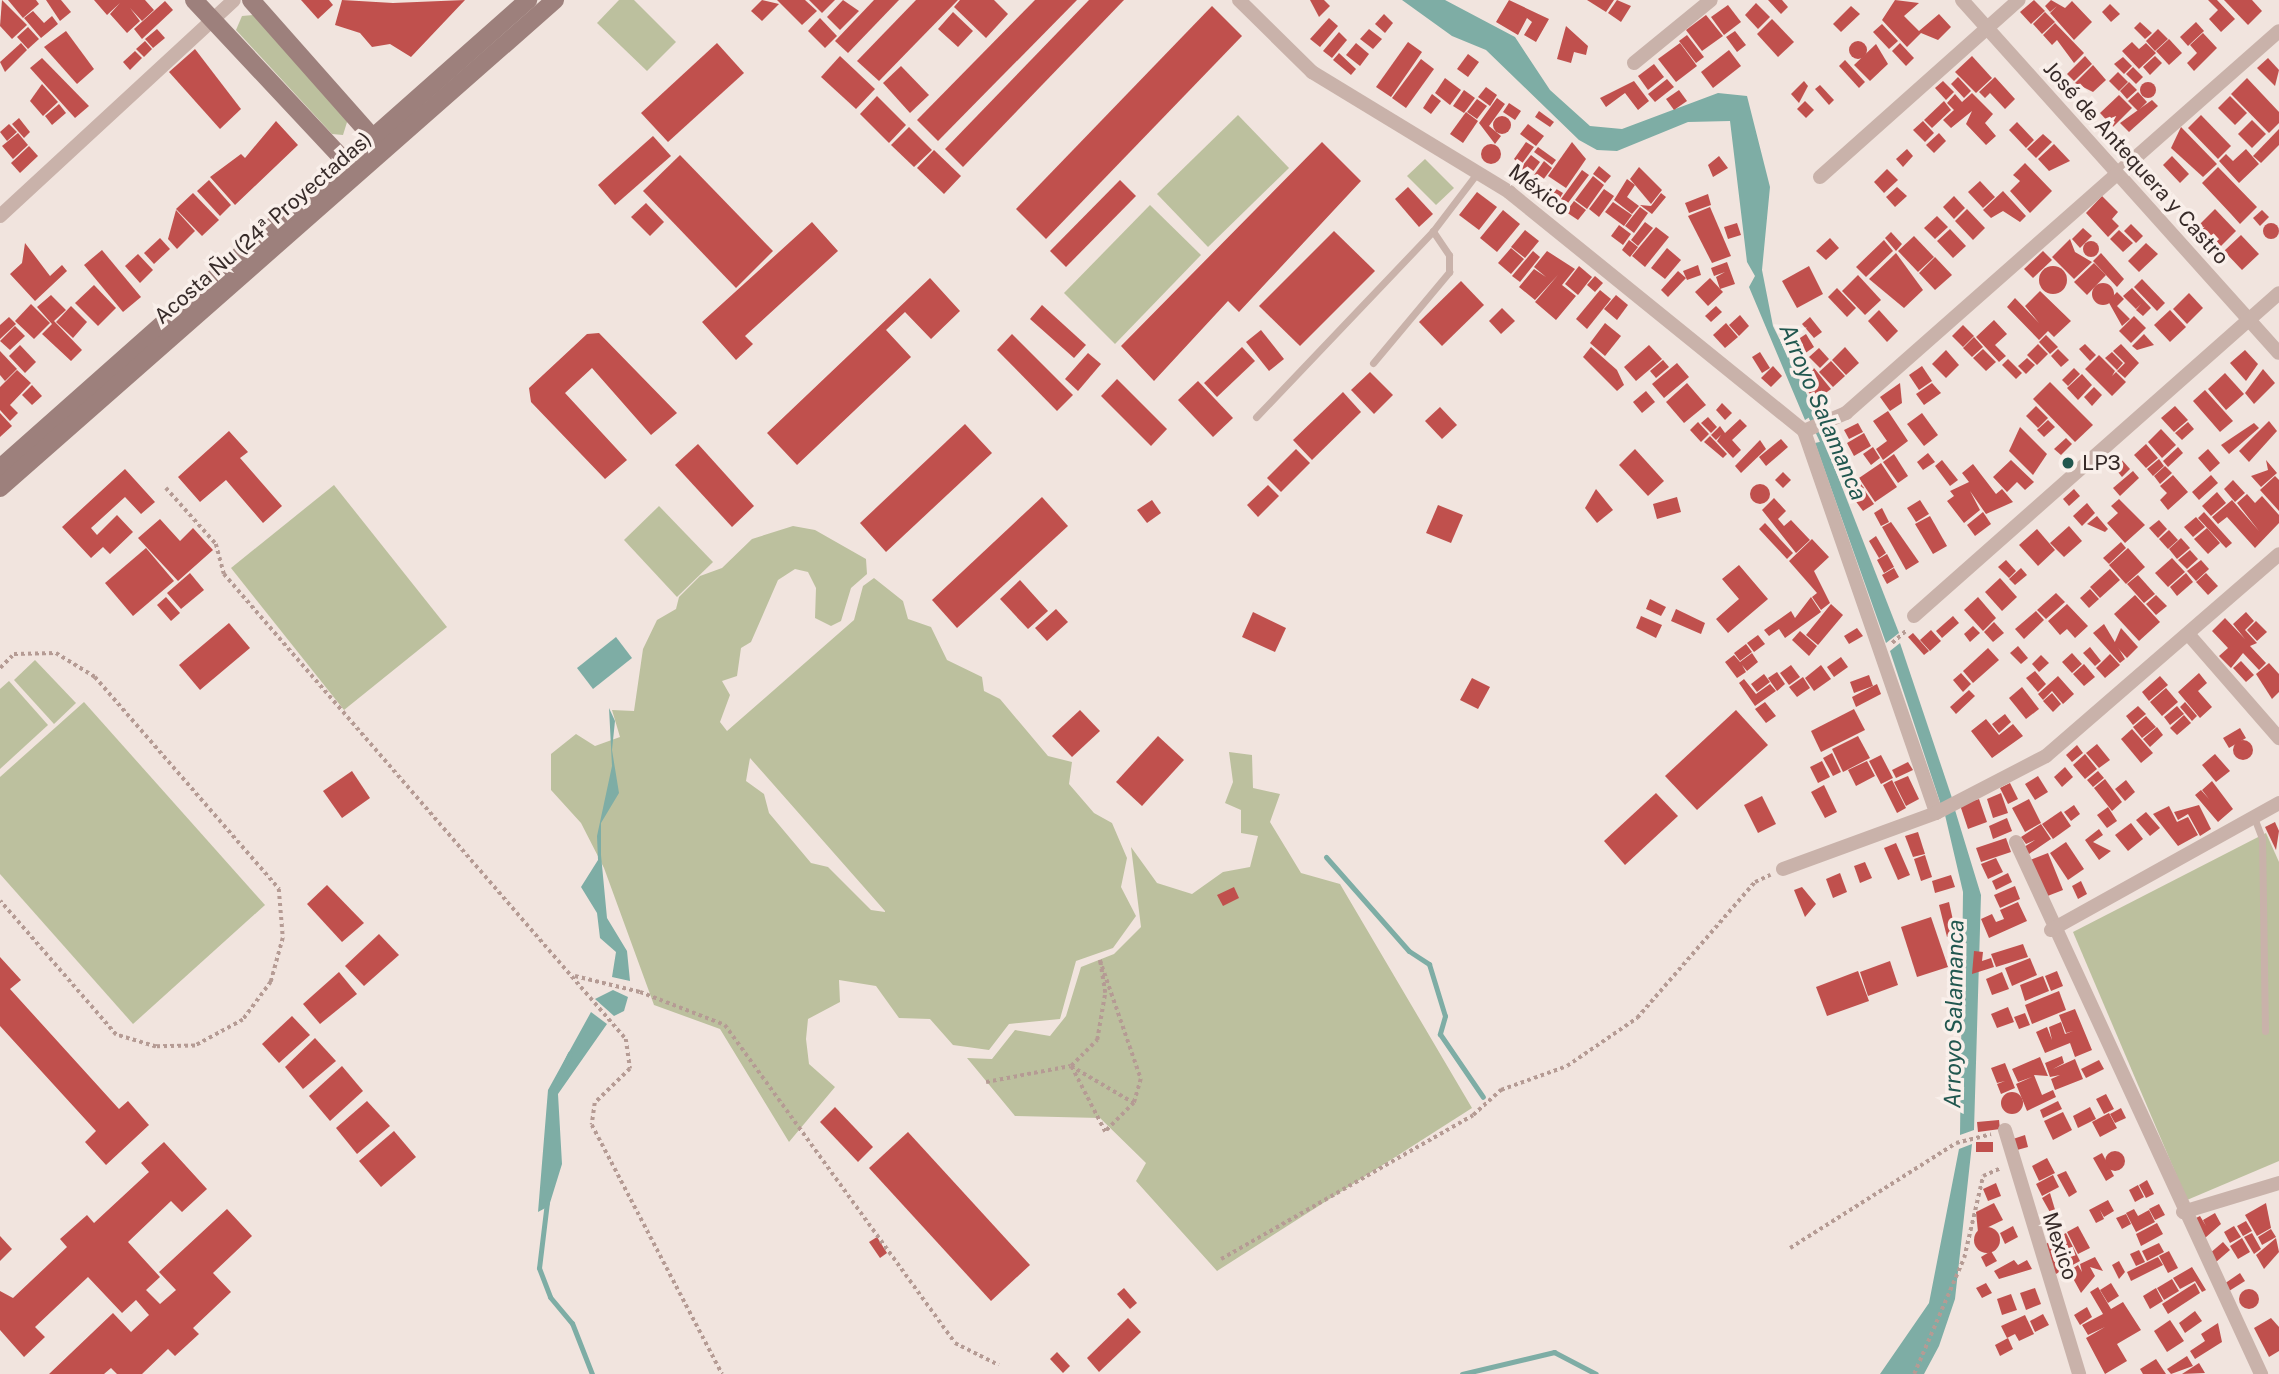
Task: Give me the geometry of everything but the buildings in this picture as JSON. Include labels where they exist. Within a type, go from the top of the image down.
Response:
[{"type":"street","points":[[194,0],[351,169]]},
{"type":"street","points":[[0,216],[234,0]]},
{"type":"street","points":[[251,0],[385,152]]},
{"type":"street","name":"Acosta Ñu (24ª Proyectadas)","points":[[1,479],[351,169],[373,137],[528,0]]},
{"type":"street","name":"Acosta Ñu (24ª Proyectadas)","points":[[351,169],[385,152],[555,0]]},
{"type":"street","name":"México","points":[[1239,0],[1312,72],[1382,120],[1479,172],[1807,429]]},
{"type":"street","points":[[1634,63],[1711,0]]},
{"type":"street","name":"José de Antequera y Castro","points":[[1962,0],[2279,354]]},
{"type":"street","points":[[1820,177],[2019,0]]},
{"type":"street","points":[[1936,813],[1807,429],[1828,423],[2118,174],[2279,31]]},
{"type":"street","points":[[1914,616],[2279,293]]},
{"type":"street","points":[[1783,869],[1936,813],[2046,757],[2279,554]]},
{"type":"street","points":[[2189,635],[2279,737]]},
{"type":"street","points":[[2051,930],[2255,820],[2279,803]]},
{"type":"street","points":[[2015,842],[2051,930],[2261,1374]]},
{"type":"street","name":"Mexico","points":[[2005,1131],[2079,1374]]},
{"type":"street","points":[[2183,1212],[2279,1183]]},
{"type":"lane","points":[[1256,417],[1433,231],[1479,172]]},
{"type":"lane","points":[[1373,363],[1449,272],[1449,255],[1433,231]]},
{"type":"lane","points":[[2255,820],[2262,838],[2264,1031]]},
{"type":"path","points":[[166,488],[216,544],[224,574],[626,1039],[630,1069],[595,1103],[592,1125],[722,1374]]},
{"type":"path","points":[[1888,645],[1906,633]]},
{"type":"path","points":[[0,668],[14,654],[56,653],[95,677],[279,889],[283,938],[271,982],[243,1020],[195,1046],[156,1047],[116,1035],[0,901]]},
{"type":"path","points":[[1221,1259],[1473,1115],[1508,1086],[1550,1074],[1591,1050],[1646,1009],[1755,882],[1783,869]]},
{"type":"path","points":[[986,1082],[1071,1066],[1097,1040],[1105,993],[1100,960],[1135,1054],[1141,1079],[1134,1103],[1105,1132],[1071,1066]]},
{"type":"path","points":[[572,976],[640,992],[725,1025],[955,1343],[999,1365]]},
{"type":"path","points":[[1071,1066],[1134,1103]]},
{"type":"path","points":[[1790,1248],[1956,1143],[2005,1131]]},
{"type":"path","points":[[1914,1374],[1964,1258],[1986,1171],[2014,1167]]},
{"type":"green space","points":[[619,0],[634,0],[676,42],[647,71],[597,23]]},
{"type":"green space","points":[[253,15],[348,119],[343,135],[332,134],[236,30],[242,16]]},
{"type":"green space","points":[[1238,115],[1289,168],[1208,247],[1157,194]]},
{"type":"green space","points":[[1425,159],[1454,188],[1436,205],[1407,176]]},
{"type":"green space","points":[[1150,205],[1201,255],[1115,344],[1064,293]]},
{"type":"green space","points":[[334,485],[447,627],[344,710],[231,568]]},
{"type":"green space","points":[[659,506],[713,562],[677,597],[624,540]]},
{"type":"green space","points":[[793,526],[815,530],[866,559],[867,574],[851,588],[841,621],[831,626],[815,618],[816,588],[808,572],[795,569],[778,580],[751,642],[741,648],[737,676],[722,681],[730,695],[720,722],[727,731],[854,620],[863,586],[874,578],[903,601],[908,619],[931,627],[947,660],[982,677],[984,691],[1000,699],[1048,756],[1072,762],[1069,784],[1094,813],[1112,823],[1127,858],[1121,887],[1136,916],[1113,948],[1076,961],[1060,1019],[1009,1024],[989,1050],[953,1045],[930,1019],[899,1018],[876,986],[839,980],[840,1002],[808,1019],[806,1039],[809,1064],[835,1087],[789,1142],[720,1029],[654,1005],[604,868],[581,823],[551,790],[551,754],[576,734],[595,746],[620,737],[612,710],[634,711],[643,649],[657,620],[676,609],[679,597],[700,576],[722,568],[752,539]],"holes":[[[750,758],[885,911],[871,910],[828,867],[811,863],[769,813],[764,794],[746,781]]]},
{"type":"green space","points":[[35,660],[76,703],[54,724],[14,680]]},
{"type":"green space","points":[[9,681],[48,725],[0,769],[0,689]]},
{"type":"green space","points":[[84,702],[265,905],[133,1024],[0,874],[0,777]]},
{"type":"green space","points":[[1229,752],[1252,755],[1253,788],[1280,794],[1270,822],[1301,873],[1340,884],[1472,1108],[1217,1271],[1136,1181],[1146,1163],[1100,1118],[1015,1116],[967,1058],[992,1059],[1015,1030],[1050,1036],[1066,1016],[1081,967],[1114,954],[1141,927],[1131,847],[1157,883],[1192,894],[1223,872],[1250,867],[1258,836],[1241,833],[1241,810],[1225,803],[1233,782]]},
{"type":"green space","points":[[2266,833],[2279,862],[2279,1161],[2187,1200],[2073,932]]},
{"type":"water","points":[[1402,0],[1445,0],[1515,37],[1550,90],[1590,126],[1622,129],[1718,93],[1747,96],[1770,187],[1762,270],[1773,326],[1816,413],[1805,420],[1749,287],[1755,276],[1747,262],[1730,121],[1688,122],[1617,151],[1597,150],[1579,140],[1486,50],[1452,36]]},
{"type":"water","points":[[1824,441],[1899,633],[1886,643],[1815,443]]},
{"type":"water","points":[[616,637],[632,658],[593,689],[577,668]]},
{"type":"water","points":[[1900,643],[1953,801],[1942,808],[1890,651]]},
{"type":"water","points":[[609,708],[615,721],[612,750],[619,793],[601,823],[601,855],[607,918],[627,951],[630,981],[612,977],[616,952],[600,938],[597,913],[581,887],[598,860],[597,836],[612,766]]},
{"type":"water","points":[[1955,810],[1981,895],[1974,1130],[1960,1135],[1963,892],[1945,815]]},
{"type":"water","points":[[613,990],[628,997],[624,1011],[614,1016],[595,999]]},
{"type":"water","points":[[591,1012],[607,1024],[558,1094],[562,1164],[549,1206],[538,1212],[548,1090]]},
{"type":"water","points":[[1972,1144],[1955,1299],[1939,1346],[1924,1374],[1880,1374],[1929,1303],[1959,1149]]},
{"type":"waterway","name":"Arroyo Salamanca","points":[[1808,411],[1824,446]]},
{"type":"waterway","points":[[1326,857],[1409,951],[1429,964],[1445,1016],[1440,1034],[1483,1097]]},
{"type":"waterway","points":[[555,1084],[570,1053]]},
{"type":"waterway","points":[[547,1202],[539,1268],[550,1297],[572,1323],[592,1374]]},
{"type":"waterway","name":"Arroyo Salamanca","points":[[1462,1374],[1554,1352],[1596,1374]]},
{"type":"place","name":"LP3","points":[[2068,463]]}]
